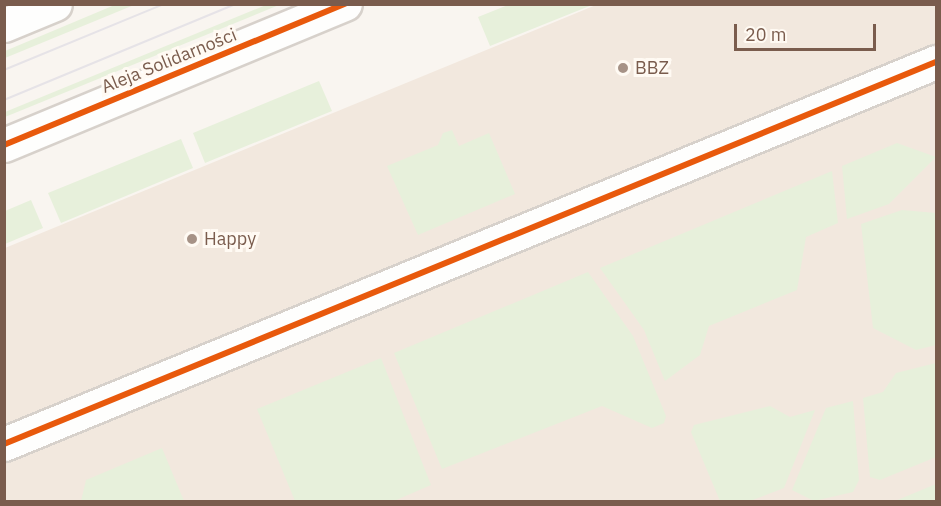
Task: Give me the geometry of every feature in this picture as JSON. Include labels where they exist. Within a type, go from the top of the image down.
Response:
[{"type":"street","points":[[4,25],[55,4]]},
{"type":"street","name":"Aleja Solidarności","points":[[4,145],[345,4]]},
{"type":"street","points":[[4,444],[936,63]]},
{"type":"shaded area","points":[[596,5],[936,5],[936,501],[5,502],[5,248]]},
{"type":"green space","points":[[117,4],[134,5],[5,58],[5,51]]},
{"type":"green space","points":[[266,5],[279,5],[5,117],[5,112]]},
{"type":"green space","points":[[508,5],[592,5],[490,46],[478,17]]},
{"type":"green space","points":[[319,81],[332,111],[205,163],[193,133]]},
{"type":"green space","points":[[452,130],[459,146],[489,133],[515,194],[418,235],[387,166],[438,145],[443,133]]},
{"type":"green space","points":[[181,139],[193,168],[61,223],[48,193]]},
{"type":"green space","points":[[897,143],[936,157],[889,204],[847,219],[842,166]]},
{"type":"green space","points":[[832,171],[838,223],[806,237],[797,290],[709,326],[700,355],[665,381],[644,330],[600,268]]},
{"type":"green space","points":[[31,200],[43,228],[5,244],[5,211]]},
{"type":"green space","points":[[902,210],[936,213],[936,345],[916,350],[873,328],[861,224]]},
{"type":"green space","points":[[588,272],[633,336],[666,416],[664,423],[652,428],[602,406],[442,469],[394,353]]},
{"type":"green space","points":[[381,358],[431,485],[394,501],[295,501],[257,409]]},
{"type":"green space","points":[[936,363],[936,457],[880,480],[870,477],[863,398],[883,392],[896,373]]},
{"type":"green space","points":[[853,401],[859,480],[853,492],[814,501],[792,490],[826,408]]},
{"type":"green space","points":[[770,406],[790,417],[815,410],[784,488],[750,501],[720,501],[691,432],[694,425]]},
{"type":"green space","points":[[162,448],[184,501],[81,501],[86,480]]},
{"type":"green space","points":[[936,484],[936,501],[895,501]]},
{"type":"tram line","points":[[4,70],[164,4]]},
{"type":"tram line","points":[[4,100],[236,4]]},
{"type":"cycle path","points":[[4,145],[345,4]]},
{"type":"cycle path","points":[[4,444],[936,62]]},
{"type":"place","name":"BBZ","points":[[623,68]]},
{"type":"place","name":"Happy","points":[[192,239]]}]
